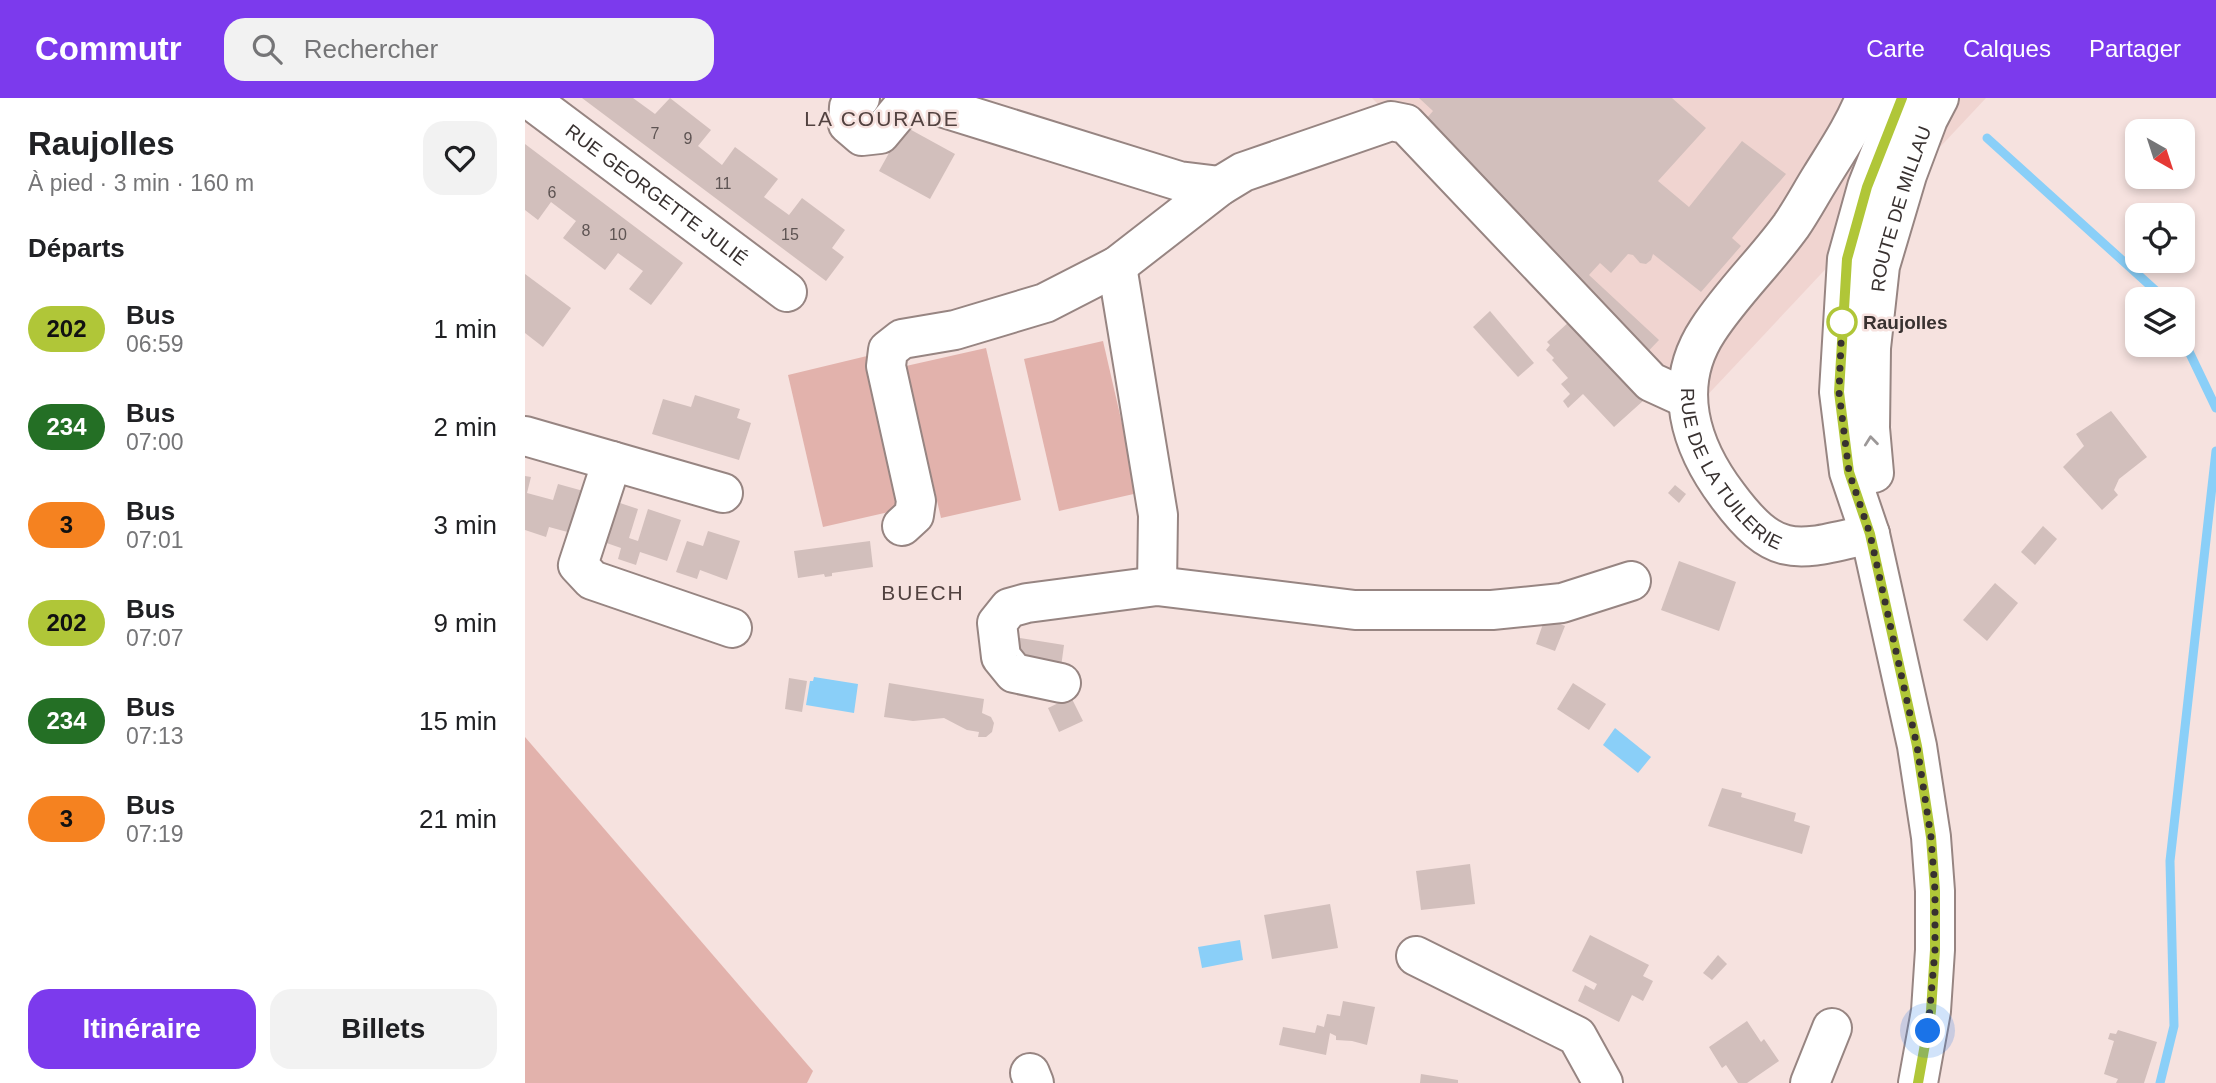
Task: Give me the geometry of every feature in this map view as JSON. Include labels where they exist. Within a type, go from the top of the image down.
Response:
[{"type":"street","name":"RUE GEORGETTE JULIÉ","points":[[528,98],[787,292]]},
{"type":"street","points":[[860,98],[849,107],[848,124],[862,136],[880,134],[911,98],[1179,181],[1220,186]]},
{"type":"street","name":"RUE DE LA TUILERIE","points":[[1865,98],[1857,119],[1791,226],[1707,330],[1692,365],[1686,398],[1697,444],[1711,474],[1738,510],[1764,536],[1787,546],[1812,548],[1870,534]]},
{"type":"street","name":"ROUTE DE MILLAU","points":[[1902,98],[1864,198],[1847,259],[1839,392],[1849,472],[1870,534],[1917,746],[1931,837],[1935,950],[1931,1011],[1918,1083]]},
{"type":"street","name":"ROUTE DE MILLAU","points":[[1870,534],[1874,471],[1870,429],[1871,348],[1880,266],[1907,175],[1939,98]]},
{"type":"street","points":[[902,526],[914,515],[916,501],[886,366],[888,350],[902,339],[955,330],[1045,303],[1117,265],[1220,186],[1243,172],[1391,121],[1406,124],[1650,382],[1686,398]]},
{"type":"street","points":[[1117,265],[1158,515],[1157,586]]},
{"type":"street","points":[[525,436],[723,493]]},
{"type":"street","points":[[612,461],[578,565],[592,580],[732,628]]},
{"type":"street","points":[[1061,683],[1014,673],[1001,657],[997,623],[1009,608],[1027,603],[1157,586],[1355,610],[1492,610],[1562,603],[1631,581]]},
{"type":"street","points":[[1416,957],[1577,1036],[1603,1083]]},
{"type":"street","points":[[1810,1083],[1832,1028]]},
{"type":"shaded area","points":[[1372,98],[1986,98],[1685,419]]},
{"type":"shaded area","points":[[1103,341],[1138,493],[1059,511],[1024,359]]},
{"type":"shaded area","points":[[986,348],[1021,500],[941,518],[906,366]]},
{"type":"shaded area","points":[[867,356],[902,509],[823,527],[788,375]]},
{"type":"shaded area","points":[[525,737],[813,1071],[807,1083],[525,1083]]},
{"type":"water","points":[[814,677],[858,684],[854,713],[806,705],[810,681],[813,681]]},
{"type":"water","points":[[1615,728],[1651,757],[1638,773],[1603,745]]},
{"type":"water","points":[[1240,940],[1243,960],[1202,968],[1198,947]]},
{"type":"building","points":[[582,98],[633,98],[655,114],[670,98],[711,130],[698,146],[722,165],[735,147],[778,179],[764,197],[789,215],[802,198],[845,230],[832,248],[844,257],[826,281]]},
{"type":"building","points":[[1419,98],[1672,98],[1706,128],[1658,181],[1689,207],[1742,141],[1786,174],[1732,238],[1741,246],[1701,292],[1653,254],[1646,264],[1628,254],[1611,273],[1600,263],[1589,275],[1659,340],[1638,362],[1426,119],[1433,111]]},
{"type":"building","points":[[904,126],[955,154],[930,199],[879,171]]},
{"type":"building","points":[[525,144],[683,263],[651,305],[629,289],[643,271],[618,253],[605,270],[563,238],[576,221],[551,202],[538,220],[525,210]]},
{"type":"building","points":[[525,274],[571,308],[543,347],[525,333]]},
{"type":"building","points":[[1490,311],[1534,363],[1518,377],[1473,327]]},
{"type":"building","points":[[1570,321],[1644,400],[1614,427],[1583,394],[1568,408],[1563,401],[1570,394],[1561,384],[1568,378],[1546,350],[1550,345],[1547,342]]},
{"type":"building","points":[[695,395],[740,409],[737,418],[751,423],[739,460],[652,434],[663,399],[691,407]]},
{"type":"building","points":[[2111,411],[2147,457],[2119,479],[2114,490],[2118,495],[2102,510],[2063,467],[2084,446],[2076,434]]},
{"type":"building","points":[[525,476],[531,477],[527,493],[553,500],[558,484],[587,492],[575,534],[549,527],[546,537],[525,530]]},
{"type":"building","points":[[1675,485],[1686,494],[1679,503],[1668,493]]},
{"type":"building","points":[[608,499],[638,509],[629,538],[638,541],[648,509],[681,520],[667,561],[640,552],[636,565],[618,559],[621,548],[595,539]]},
{"type":"building","points":[[2043,526],[2057,539],[2035,565],[2021,552]]},
{"type":"building","points":[[708,531],[740,541],[727,580],[700,570],[697,579],[676,572],[687,541],[703,546]]},
{"type":"building","points":[[870,541],[873,567],[832,573],[832,576],[825,577],[824,574],[798,578],[794,551]]},
{"type":"building","points":[[1679,561],[1736,582],[1719,631],[1661,610]]},
{"type":"building","points":[[1995,583],[2018,603],[1987,641],[1963,620]]},
{"type":"building","points":[[1545,618],[1565,626],[1555,651],[1536,644]]},
{"type":"building","points":[[1020,638],[1064,645],[1061,667],[1016,660]]},
{"type":"building","points":[[789,678],[807,681],[802,712],[785,709]]},
{"type":"building","points":[[889,683],[984,699],[982,713],[991,717],[994,723],[992,732],[986,737],[978,737],[979,732],[967,730],[944,718],[913,721],[884,717]]},
{"type":"building","points":[[1573,683],[1606,704],[1589,730],[1557,709]]},
{"type":"building","points":[[1071,697],[1083,721],[1059,732],[1048,708]]},
{"type":"building","points":[[1722,788],[1742,793],[1741,797],[1796,813],[1794,821],[1810,826],[1802,854],[1708,826]]},
{"type":"building","points":[[1470,864],[1475,904],[1421,910],[1416,871]]},
{"type":"building","points":[[1330,904],[1338,948],[1272,959],[1264,915]]},
{"type":"building","points":[[1590,935],[1649,965],[1643,976],[1653,981],[1643,1001],[1632,995],[1619,1022],[1578,1001],[1585,985],[1594,990],[1597,984],[1572,971]]},
{"type":"building","points":[[1718,955],[1727,964],[1712,980],[1703,973]]},
{"type":"building","points":[[1343,1001],[1375,1007],[1367,1045],[1336,1040],[1336,1036],[1330,1033],[1326,1055],[1279,1045],[1283,1027],[1315,1033],[1317,1025],[1324,1027],[1327,1014],[1340,1016]]},
{"type":"building","points":[[1747,1021],[1761,1042],[1764,1039],[1779,1061],[1747,1083],[1738,1083],[1726,1065],[1722,1068],[1709,1047]]},
{"type":"building","points":[[2118,1030],[2157,1042],[2144,1083],[2116,1083],[2118,1079],[2104,1074],[2114,1041],[2108,1039],[2110,1033],[2116,1034]]},
{"type":"building","points":[[1421,1074],[1458,1080],[1458,1083],[1420,1083]]},
{"type":"waterway","points":[[1987,138],[2152,287]]},
{"type":"waterway","points":[[2192,357],[2216,408]]},
{"type":"waterway","points":[[2160,1083],[2174,1026],[2170,861],[2216,451]]},
{"type":"bus line","name":"202","points":[[1902,98],[1867,187],[1847,259],[1839,392],[1849,472],[1870,534],[1906,692],[1931,837],[1935,950],[1931,1011],[1918,1083]]},
{"type":"place","name":"Raujolles","points":[[1842,322]]},
{"type":"district","name":"LA COURADE","points":[[882,119]]},
{"type":"district","name":"BUECH","points":[[923,593]]},
{"type":"route","points":[[1842,322],[1839,392],[1849,472],[1870,534],[1906,692],[1931,837],[1935,950],[1928,1031]]}]
